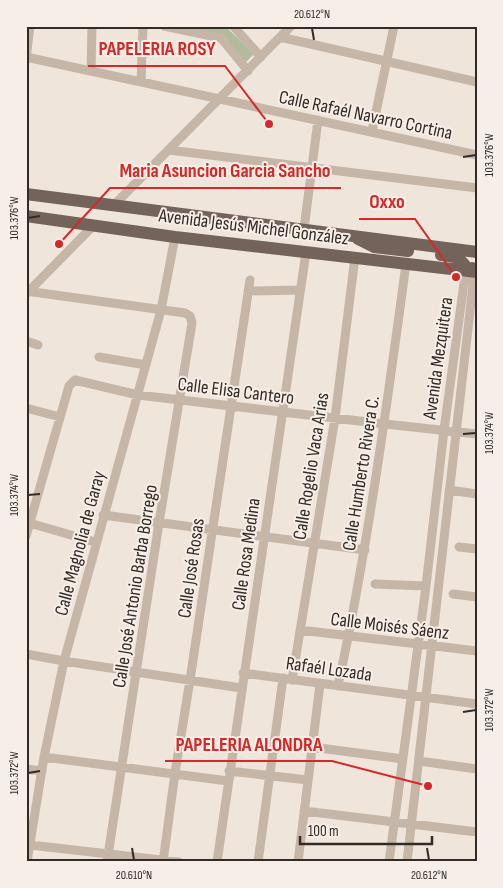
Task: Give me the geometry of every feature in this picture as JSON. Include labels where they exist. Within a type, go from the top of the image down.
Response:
[{"type":"main road","name":"Avenida Jesús Michel González","points":[[26,194],[349,234],[477,252]]},
{"type":"main road","name":"Avenida Jesús Michel González","points":[[26,216],[175,237],[406,264],[474,269]]},
{"type":"main road","points":[[349,234],[374,246],[456,257],[474,269]]},
{"type":"street","points":[[27,57],[30,26]]},
{"type":"street","points":[[90,71],[92,26]]},
{"type":"street","points":[[141,82],[143,26]]},
{"type":"street","points":[[164,26],[221,38],[248,71]]},
{"type":"street","points":[[233,26],[261,57]]},
{"type":"street","points":[[113,206],[291,26]]},
{"type":"street","points":[[372,131],[394,26]]},
{"type":"street","points":[[280,38],[477,82]]},
{"type":"street","name":"Calle Rafaél Navarro Cortina","points":[[27,57],[477,155]]},
{"type":"street","points":[[304,229],[318,120]]},
{"type":"street","points":[[169,150],[477,188]]},
{"type":"street","points":[[27,292],[94,225]]},
{"type":"street","name":"Calle Magnolia de Garay","points":[[28,862],[44,757],[64,661],[161,310],[175,237]]},
{"type":"street","name":"Calle Rosa Medina","points":[[217,862],[306,252]]},
{"type":"street","name":"Calle Rogelio Vaca Arias","points":[[258,862],[269,776],[287,679],[300,630],[335,418],[356,257]]},
{"type":"street","name":"Calle Humberto Rivera C.","points":[[338,686],[365,550],[385,424],[406,264]]},
{"type":"street","name":"Avenida Mezquitera","points":[[389,862],[464,283],[474,269]]},
{"type":"street","name":"Avenida Mezquitera","points":[[407,862],[474,269]]},
{"type":"street","name":"Calle José Rosas","points":[[163,861],[250,280]]},
{"type":"street","points":[[248,290],[300,290]]},
{"type":"street","points":[[27,292],[161,310]]},
{"type":"street","name":"Calle José Antonio Barba Borrego","points":[[107,858],[192,324],[190,316],[185,313],[161,310]]},
{"type":"street","points":[[26,341],[38,345]]},
{"type":"street","points":[[99,357],[146,365]]},
{"type":"street","name":"Calle Elisa Cantero","points":[[60,417],[69,386],[73,381],[79,380],[138,395],[477,434]]},
{"type":"street","points":[[26,408],[60,417],[28,523],[26,536]]},
{"type":"street","points":[[450,490],[477,494]]},
{"type":"street","points":[[103,515],[365,550]]},
{"type":"street","points":[[28,523],[96,542]]},
{"type":"street","points":[[459,547],[477,549]]},
{"type":"street","points":[[375,584],[426,586]]},
{"type":"street","points":[[453,594],[477,597]]},
{"type":"street","name":"Calle Moisés Sáenz","points":[[300,630],[477,651]]},
{"type":"street","points":[[26,654],[242,688]]},
{"type":"street","name":"Rafaél Lozada","points":[[244,673],[477,704]]},
{"type":"street","points":[[298,862],[320,684]]},
{"type":"street","points":[[312,747],[403,759]]},
{"type":"street","points":[[44,757],[175,773],[269,776],[308,780]]},
{"type":"street","points":[[419,761],[477,769]]},
{"type":"street","points":[[26,769],[42,771]]},
{"type":"street","points":[[304,811],[477,832]]},
{"type":"street","points":[[30,844],[107,858],[179,862]]},
{"type":"green space","points":[[181,26],[225,26],[254,54],[246,62],[221,35]]},
{"type":"place","name":"PAPELERIA ROSY","points":[[269,124]]},
{"type":"place","name":"Maria Asuncion Garcia Sancho","points":[[59,244]]},
{"type":"place","name":"Oxxo","points":[[456,277]]},
{"type":"place","name":"PAPELERIA ALONDRA","points":[[428,786]]}]
